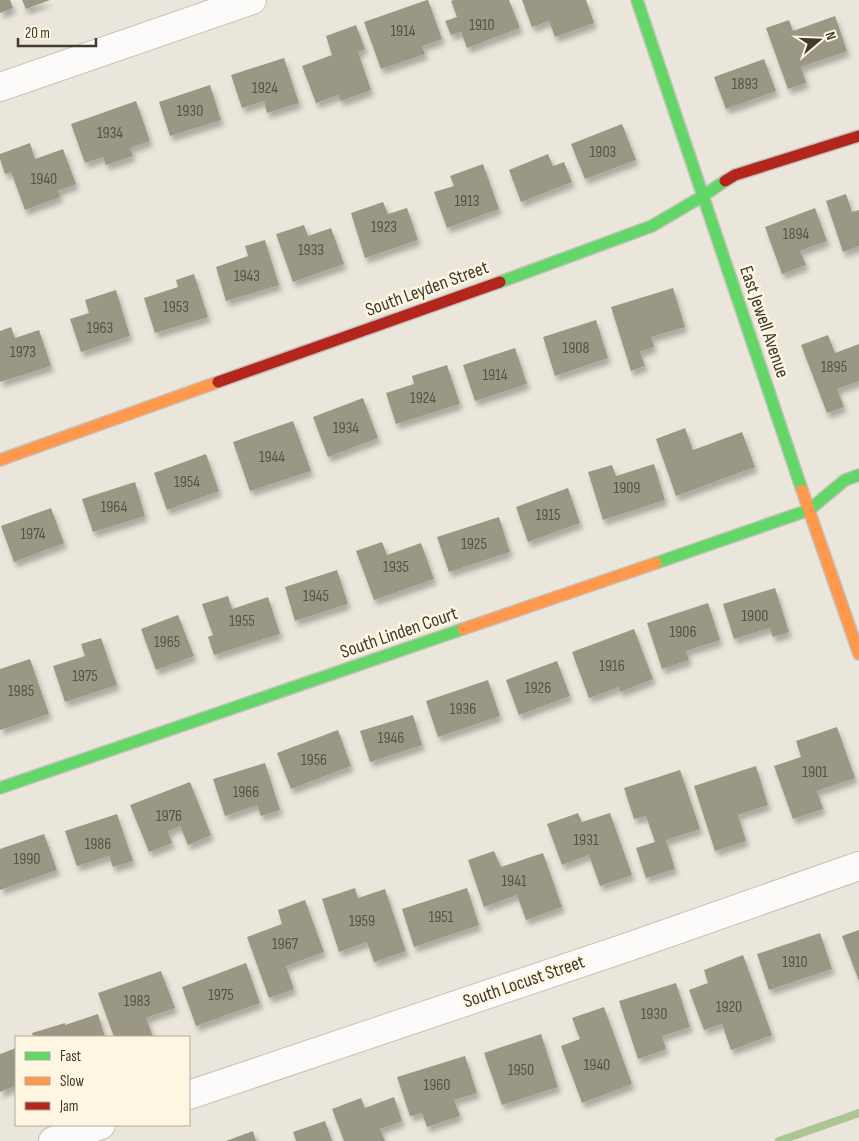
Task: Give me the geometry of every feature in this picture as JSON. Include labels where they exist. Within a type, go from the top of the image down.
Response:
[{"type":"street","points":[[0,87],[252,0]]},
{"type":"street","name":"East Jewell Avenue","points":[[637,0],[859,654]]},
{"type":"street","name":"South Leyden Street","points":[[0,460],[652,226],[735,175],[859,136]]},
{"type":"street","points":[[809,510],[845,480],[859,475]]},
{"type":"street","name":"South Linden Court","points":[[0,788],[809,510]]},
{"type":"street","name":"South Locust Street","points":[[190,1095],[628,947],[859,866]]},
{"type":"street","points":[[53,1141],[98,1126]]},
{"type":"building","points":[[0,0],[10,0],[13,8],[0,13]]},
{"type":"building","points":[[22,0],[50,0],[26,9]]},
{"type":"building","points":[[428,0],[442,39],[422,46],[425,54],[381,69],[364,22]]},
{"type":"building","points":[[509,0],[520,28],[467,48],[461,32],[451,35],[445,21],[457,17],[451,1]]},
{"type":"building","points":[[522,0],[586,0],[594,23],[555,37],[549,21],[532,27]]},
{"type":"building","points":[[835,16],[847,51],[801,67],[806,83],[788,89],[766,28],[789,20],[793,31]]},
{"type":"building","points":[[356,25],[365,49],[358,52],[371,90],[341,101],[338,95],[316,103],[302,66],[332,55],[326,36]]},
{"type":"building","points":[[284,58],[299,103],[267,113],[264,101],[242,108],[231,75]]},
{"type":"building","points":[[764,59],[776,91],[726,109],[714,77]]},
{"type":"building","points":[[210,85],[221,120],[170,136],[159,102]]},
{"type":"building","points":[[136,101],[150,141],[130,148],[133,156],[106,165],[103,157],[85,163],[71,124]]},
{"type":"building","points":[[622,124],[636,160],[585,179],[571,144]]},
{"type":"building","points":[[30,143],[35,159],[63,149],[76,184],[58,191],[60,197],[25,210],[11,172],[5,174],[0,154]]},
{"type":"building","points":[[548,154],[553,166],[564,162],[572,182],[521,202],[509,170]]},
{"type":"building","points":[[483,164],[499,209],[447,228],[434,192],[454,186],[450,176]]},
{"type":"building","points":[[846,194],[852,212],[859,210],[859,246],[843,252],[826,201]]},
{"type":"building","points":[[383,202],[388,214],[407,208],[418,240],[365,258],[351,213]]},
{"type":"building","points":[[815,208],[827,241],[800,251],[806,265],[782,274],[765,227]]},
{"type":"building","points":[[304,225],[308,236],[331,228],[344,264],[293,282],[276,234]]},
{"type":"building","points":[[265,240],[279,285],[226,301],[216,267],[248,256],[245,246]]},
{"type":"building","points":[[194,274],[208,317],[155,333],[144,298],[178,287],[176,280]]},
{"type":"building","points":[[673,288],[685,327],[651,337],[654,347],[640,352],[645,366],[631,371],[611,307]]},
{"type":"building","points":[[116,290],[130,336],[81,352],[70,319],[89,313],[85,300]]},
{"type":"building","points":[[596,320],[608,358],[555,376],[543,337]]},
{"type":"building","points":[[11,327],[15,338],[39,330],[51,366],[0,382],[0,331]]},
{"type":"building","points":[[828,335],[835,353],[859,344],[859,381],[837,389],[844,407],[827,413],[801,345]]},
{"type":"building","points":[[515,348],[527,384],[475,401],[463,365]]},
{"type":"building","points":[[447,365],[460,404],[396,424],[386,393],[414,384],[412,376]]},
{"type":"building","points":[[363,398],[378,438],[328,457],[313,417]]},
{"type":"building","points":[[293,421],[311,471],[250,491],[233,442]]},
{"type":"building","points":[[685,428],[693,450],[742,432],[755,467],[676,496],[656,439]]},
{"type":"building","points":[[206,454],[219,491],[167,510],[154,473]]},
{"type":"building","points":[[654,464],[665,500],[603,520],[588,472],[612,465],[616,476]]},
{"type":"building","points":[[135,482],[145,516],[93,532],[82,499]]},
{"type":"building","points":[[568,488],[580,523],[528,542],[516,507]]},
{"type":"building","points":[[51,508],[64,543],[14,562],[1,526]]},
{"type":"building","points":[[499,517],[510,552],[449,572],[437,537]]},
{"type":"building","points":[[382,542],[387,555],[421,543],[434,579],[374,600],[356,551]]},
{"type":"building","points":[[337,570],[348,604],[295,621],[285,587]]},
{"type":"building","points":[[775,588],[789,632],[773,637],[770,628],[734,639],[723,604]]},
{"type":"building","points":[[228,596],[232,609],[268,597],[280,634],[214,655],[208,637],[213,635],[202,604]]},
{"type":"building","points":[[708,603],[720,640],[686,651],[689,660],[662,669],[647,623]]},
{"type":"building","points":[[178,615],[194,656],[156,670],[141,629]]},
{"type":"building","points":[[634,629],[653,679],[620,692],[619,687],[589,698],[572,652]]},
{"type":"building","points":[[101,638],[117,685],[65,702],[53,666],[85,656],[81,644]]},
{"type":"building","points":[[30,659],[49,714],[0,730],[0,669]]},
{"type":"building","points":[[557,661],[570,696],[519,715],[506,680]]},
{"type":"building","points":[[488,680],[500,716],[438,737],[426,701]]},
{"type":"building","points":[[413,715],[422,745],[370,762],[360,731]]},
{"type":"building","points":[[837,727],[855,778],[817,791],[823,809],[793,819],[774,766],[801,757],[796,741]]},
{"type":"building","points":[[338,730],[351,766],[291,789],[277,753]]},
{"type":"building","points":[[265,763],[280,810],[261,816],[257,805],[225,816],[213,779]]},
{"type":"building","points":[[756,766],[768,805],[738,815],[746,841],[715,851],[694,786]]},
{"type":"building","points":[[680,770],[700,829],[666,840],[675,869],[646,878],[636,848],[655,842],[646,816],[634,819],[624,788]]},
{"type":"building","points":[[190,782],[211,835],[188,845],[180,826],[168,831],[172,843],[149,852],[130,805]]},
{"type":"building","points":[[578,813],[582,822],[610,813],[632,875],[600,886],[589,855],[562,865],[547,824]]},
{"type":"building","points":[[117,814],[133,861],[113,867],[109,856],[77,866],[65,831]]},
{"type":"building","points":[[44,834],[57,870],[0,890],[0,849]]},
{"type":"building","points":[[494,851],[501,867],[543,853],[562,907],[526,920],[517,895],[484,907],[468,860]]},
{"type":"building","points":[[355,888],[358,898],[385,889],[406,951],[374,962],[367,942],[339,952],[322,899]]},
{"type":"building","points":[[467,888],[479,925],[414,947],[402,909]]},
{"type":"building","points":[[305,900],[324,952],[286,966],[294,989],[269,998],[247,937],[282,924],[278,910]]},
{"type":"building","points":[[859,930],[859,981],[842,936]]},
{"type":"building","points":[[820,933],[832,969],[769,990],[757,954]]},
{"type":"building","points":[[743,955],[772,1035],[731,1050],[722,1024],[704,1030],[689,990],[708,983],[704,970]]},
{"type":"building","points":[[246,963],[260,1003],[196,1026],[182,987]]},
{"type":"building","points":[[161,971],[175,1008],[146,1018],[153,1036],[114,1036],[98,993]]},
{"type":"building","points":[[676,983],[690,1027],[662,1036],[666,1049],[638,1059],[619,1001]]},
{"type":"building","points":[[604,1007],[632,1084],[582,1103],[561,1046],[580,1039],[572,1018]]},
{"type":"building","points":[[98,1014],[105,1036],[33,1036],[32,1033],[65,1023],[65,1025]]},
{"type":"building","points":[[541,1034],[558,1087],[502,1105],[484,1053]]},
{"type":"building","points":[[15,1048],[15,1086],[0,1092],[0,1054]]},
{"type":"building","points":[[465,1056],[477,1093],[454,1100],[460,1116],[427,1127],[422,1113],[410,1116],[397,1077]]},
{"type":"building","points":[[394,1097],[402,1121],[380,1129],[385,1141],[344,1141],[332,1109],[361,1098],[365,1108]]},
{"type":"building","points":[[325,1121],[332,1141],[296,1141],[293,1132]]},
{"type":"building","points":[[253,1131],[256,1141],[226,1141]]},
{"type":"waterway","points":[[779,1141],[859,1113]]},
{"type":"traffic: fast","points":[[637,0],[802,490]]},
{"type":"traffic: fast","points":[[500,282],[652,226],[725,181]]},
{"type":"traffic: fast","points":[[656,563],[809,510],[845,480],[859,475]]},
{"type":"traffic: fast","points":[[0,788],[463,629]]},
{"type":"traffic: slow","points":[[0,460],[218,382]]},
{"type":"traffic: slow","points":[[802,490],[859,654]]},
{"type":"traffic: slow","points":[[463,629],[656,563]]},
{"type":"traffic: jam","points":[[725,181],[735,175],[859,136]]},
{"type":"traffic: jam","points":[[218,382],[500,282]]}]
